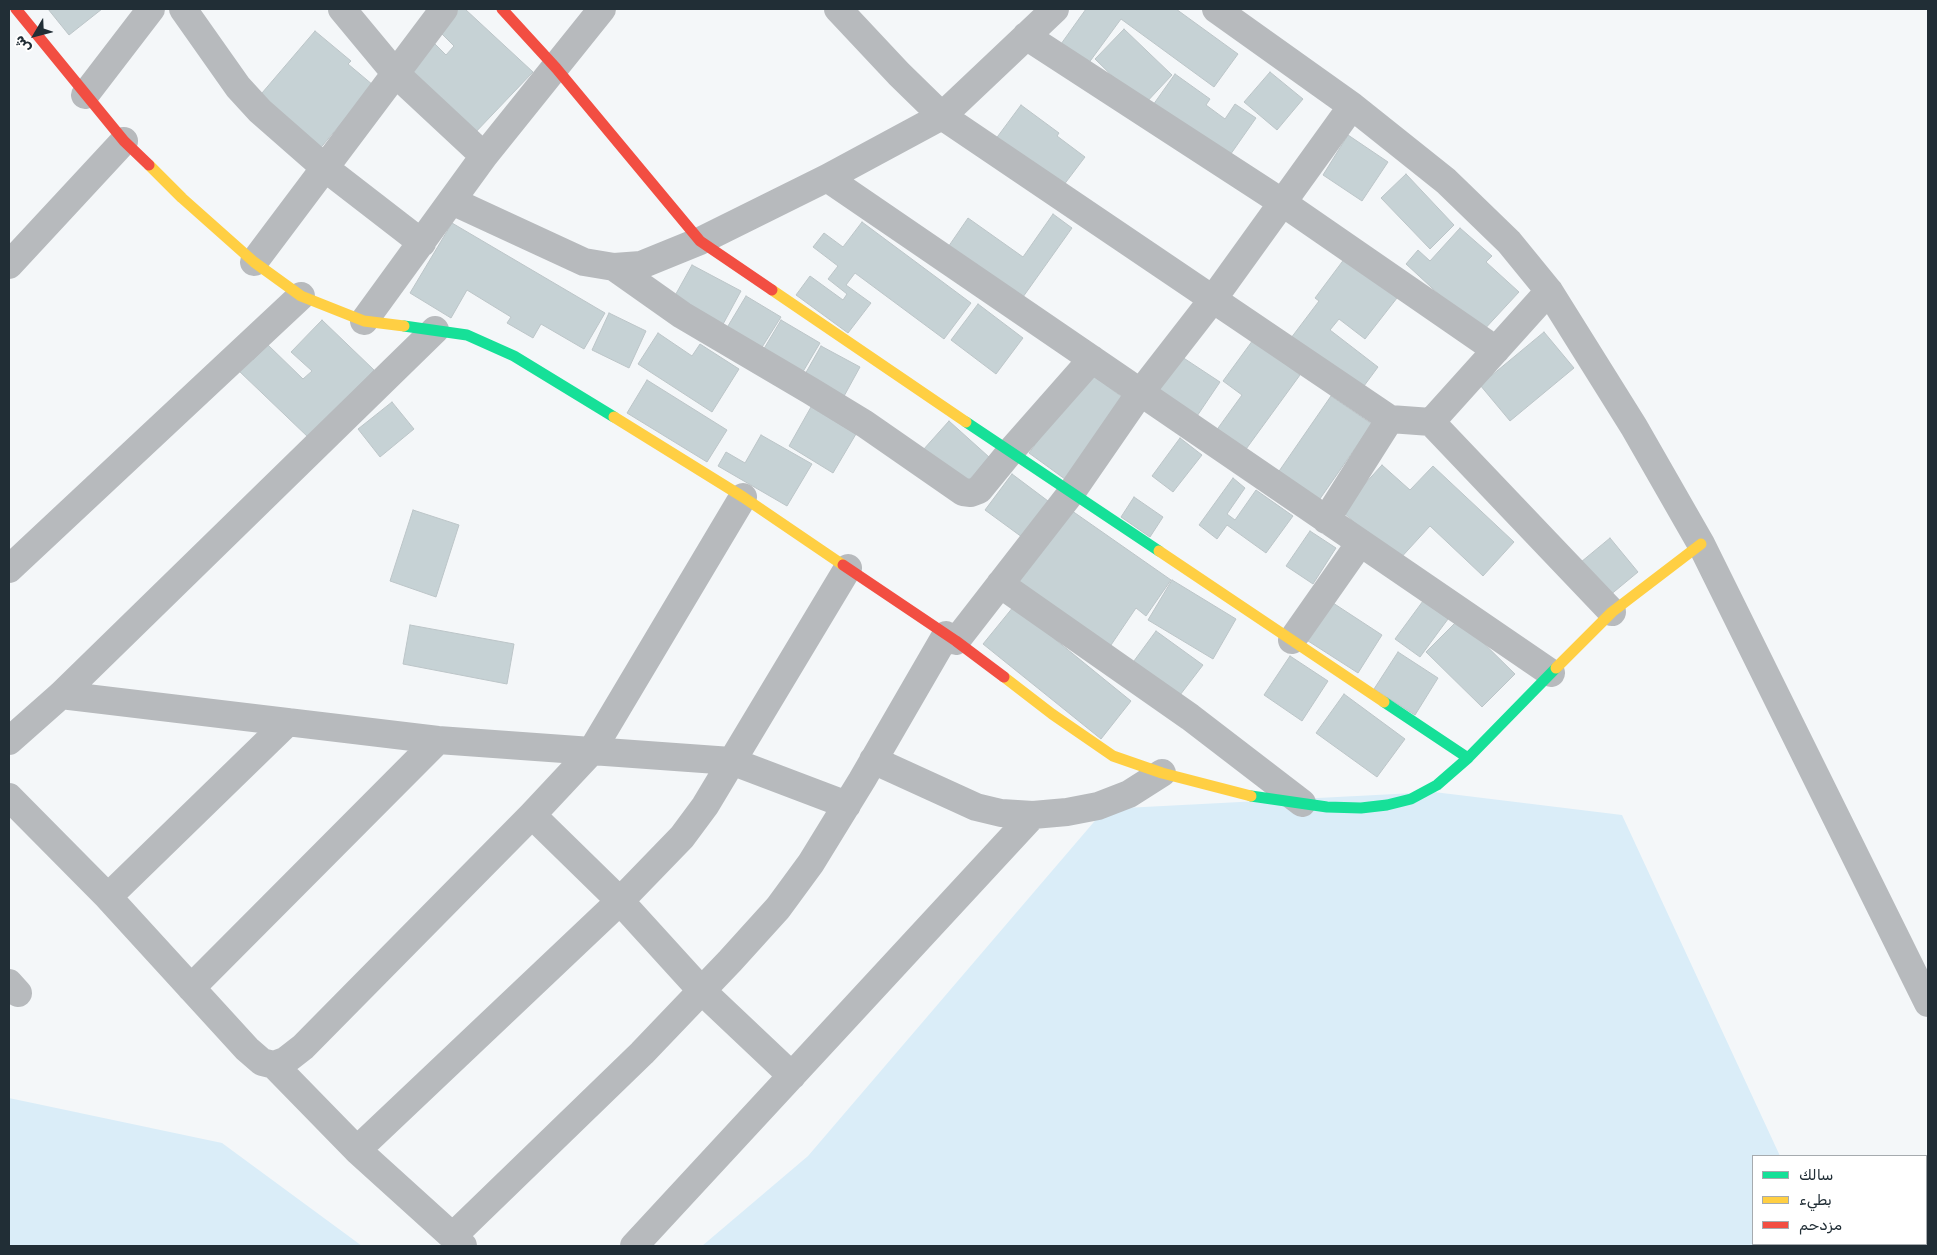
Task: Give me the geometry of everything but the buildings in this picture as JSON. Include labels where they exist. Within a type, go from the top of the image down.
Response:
[{"type":"street","points":[[16,9],[124,141],[182,198],[254,262],[301,296],[364,321],[467,335],[514,356],[743,497],[951,638],[1052,714],[1113,756],[1162,773],[1255,798],[1327,807],[1361,808],[1387,805],[1411,799],[1437,784],[1468,758],[1612,612],[1701,544]]},
{"type":"street","points":[[85,95],[151,9]]},
{"type":"street","points":[[183,9],[238,87],[260,111],[325,168],[422,243]]},
{"type":"street","points":[[342,9],[396,74],[484,156]]},
{"type":"street","points":[[254,262],[444,9]]},
{"type":"street","points":[[502,9],[556,68],[700,241],[1010,452],[1468,758]]},
{"type":"street","points":[[364,321],[484,156],[602,9]]},
{"type":"street","points":[[838,9],[899,74],[942,116],[1390,419],[1432,422],[1612,612]]},
{"type":"street","points":[[452,201],[584,262],[614,268],[641,265],[700,241],[827,178],[942,116],[1055,9]]},
{"type":"street","points":[[1216,9],[1352,106],[1446,182],[1509,242],[1549,292],[1634,427],[1701,544],[1928,1003]]},
{"type":"street","points":[[1026,36],[1282,203],[1496,350]]},
{"type":"street","points":[[9,797],[108,897],[248,1049],[262,1062],[274,1065],[357,1150],[458,1241],[642,1052],[778,908],[811,863],[873,760],[951,638],[1000,584],[1071,493],[1140,393],[1213,299],[1352,106]]},
{"type":"street","points":[[9,265],[124,141]]},
{"type":"street","points":[[827,178],[1551,673]]},
{"type":"street","points":[[614,268],[682,315],[811,390],[865,424],[963,492],[971,493],[979,490],[1092,359]]},
{"type":"street","points":[[1432,422],[1549,292]]},
{"type":"street","points":[[9,569],[301,296]]},
{"type":"street","points":[[9,741],[61,695],[435,330]]},
{"type":"street","points":[[1326,520],[1390,419]]},
{"type":"street","points":[[274,1065],[285,1061],[303,1047],[532,815],[591,752],[743,497]]},
{"type":"street","points":[[1292,640],[1360,543]]},
{"type":"street","points":[[357,1150],[620,901],[682,837],[705,806],[848,568]]},
{"type":"street","points":[[1000,584],[1190,716],[1302,803]]},
{"type":"street","points":[[61,695],[438,740],[731,761],[847,805]]},
{"type":"street","points":[[108,897],[288,722]]},
{"type":"street","points":[[191,988],[438,740]]},
{"type":"street","points":[[873,760],[976,807],[1001,813],[1033,815],[1067,812],[1098,806],[1129,794],[1162,773]]},
{"type":"street","points":[[532,815],[620,901],[701,990],[792,1076]]},
{"type":"street","points":[[634,1246],[1033,815]]},
{"type":"shaded area","points":[[1434,792],[1622,815],[1780,1155],[1752,1155],[1752,1245],[1840,1246],[702,1246],[808,1156],[1105,809]]},
{"type":"shaded area","points":[[9,1098],[222,1143],[362,1246],[9,1246]]},
{"type":"traffic: fast","points":[[404,326],[467,335],[514,356],[614,417]]},
{"type":"traffic: fast","points":[[966,422],[1159,551]]},
{"type":"traffic: fast","points":[[1384,702],[1468,758],[1556,668]]},
{"type":"traffic: fast","points":[[1251,796],[1327,807],[1361,808],[1387,805],[1411,799],[1437,785],[1468,758]]},
{"type":"traffic: slow","points":[[149,165],[182,198],[254,262],[301,296],[364,321],[404,326]]},
{"type":"traffic: slow","points":[[772,290],[966,422]]},
{"type":"traffic: slow","points":[[614,417],[743,497],[843,565]]},
{"type":"traffic: slow","points":[[1556,668],[1612,612],[1701,544]]},
{"type":"traffic: slow","points":[[1159,551],[1384,702]]},
{"type":"traffic: slow","points":[[1004,677],[1052,714],[1113,756],[1162,773],[1251,796]]},
{"type":"traffic: jam","points":[[16,9],[124,141],[149,165]]},
{"type":"traffic: jam","points":[[502,9],[556,68],[700,241],[772,290]]},
{"type":"traffic: jam","points":[[843,565],[956,641],[1004,677]]}]
